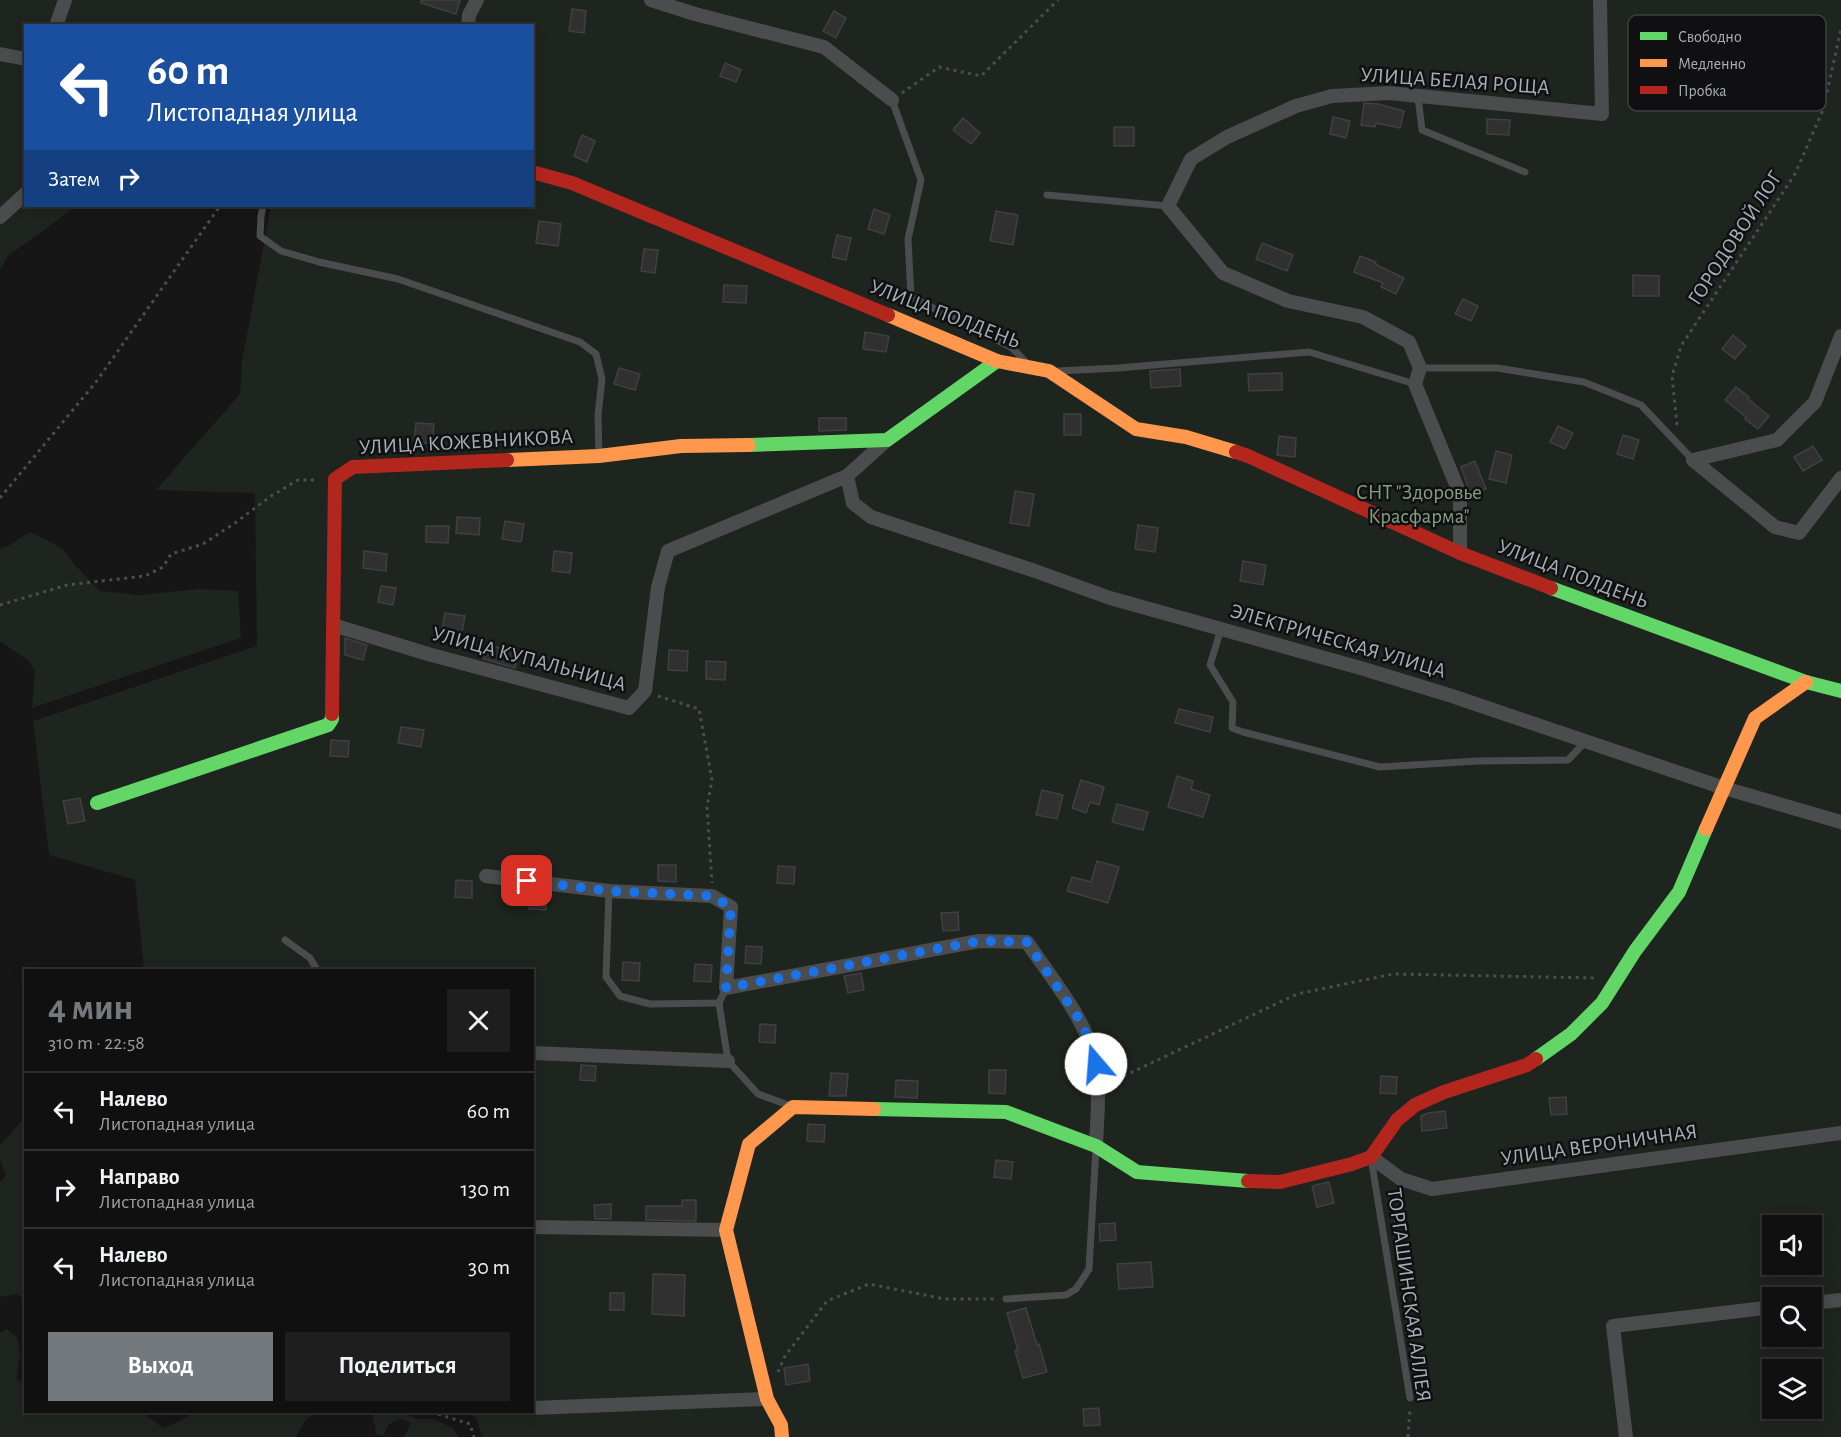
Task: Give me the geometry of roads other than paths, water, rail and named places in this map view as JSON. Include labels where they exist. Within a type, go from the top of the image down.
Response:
[{"type":"street","points":[[57,24],[64,0]]},
{"type":"street","points":[[468,24],[469,15],[477,0]]},
{"type":"street","points":[[651,0],[695,14],[824,47],[892,100]]},
{"type":"street","name":"УЛИЦА БЕЛАЯ РОЩА","points":[[1168,206],[1191,159],[1227,137],[1296,106],[1332,96],[1389,93],[1602,114],[1600,0]]},
{"type":"street","points":[[0,54],[24,59]]},
{"type":"street","name":"УЛИЦА ПОЛДЕНЬ","points":[[534,173],[572,183],[997,361]]},
{"type":"street","points":[[0,217],[24,195]]},
{"type":"street","points":[[1168,206],[1223,273],[1288,301],[1363,317],[1409,342],[1420,368],[1415,384],[1460,494],[1460,553]]},
{"type":"street","points":[[1693,460],[1777,440],[1815,402],[1841,336]]},
{"type":"street","points":[[887,440],[997,361]]},
{"type":"street","name":"УЛИЦА ПОЛДЕНЬ","points":[[1030,367],[1049,371],[1136,429],[1186,437],[1248,456],[1460,553],[1605,609],[1806,682],[1841,691]]},
{"type":"street","name":"УЛИЦА КОЖЕВНИКОВА","points":[[97,803],[328,725],[332,719],[335,479],[353,467],[599,456],[681,446],[887,440]]},
{"type":"street","name":"УЛИЦА КУПАЛЬНИЦА","points":[[333,625],[428,654],[629,708],[645,691],[658,587],[668,551],[847,476],[887,440]]},
{"type":"street","points":[[1693,460],[1774,527],[1799,532],[1841,478]]},
{"type":"street","name":"ЭЛЕКТРИЧЕСКАЯ УЛИЦА","points":[[847,476],[853,503],[871,517],[1110,598],[1364,669],[1724,788],[1841,822]]},
{"type":"street","points":[[782,1437],[781,1425],[767,1399],[726,1230],[749,1144],[793,1107],[1006,1112],[1096,1146],[1137,1172],[1210,1179],[1280,1182],[1371,1157],[1397,1120],[1415,1105],[1444,1092],[1527,1065],[1570,1034],[1602,1003],[1635,951],[1679,892],[1755,718],[1806,682]]},
{"type":"street","points":[[486,876],[609,891],[712,896],[731,907],[726,988],[979,941],[1027,942],[1083,1025],[1096,1064],[1099,1093],[1096,1146]]},
{"type":"street","points":[[534,1053],[728,1061]]},
{"type":"street","name":"УЛИЦА ВЕРОНИЧНАЯ","points":[[1371,1157],[1401,1179],[1432,1189],[1841,1133]]},
{"type":"street","points":[[534,1227],[726,1230]]},
{"type":"street","points":[[1822,1302],[1841,1300]]},
{"type":"street","points":[[1626,1437],[1612,1326],[1762,1308]]},
{"type":"street","points":[[534,1408],[767,1399]]},
{"type":"lane","points":[[1418,97],[1422,130],[1525,172]]},
{"type":"lane","points":[[892,100],[921,180],[908,239],[912,297],[1011,347],[1030,367]]},
{"type":"lane","points":[[1047,195],[1168,206]]},
{"type":"lane","points":[[263,207],[260,236],[281,251],[398,279],[580,342],[596,354],[602,379],[598,415],[599,456]]},
{"type":"lane","points":[[1049,371],[1118,368],[1309,352],[1415,384]]},
{"type":"lane","points":[[997,361],[1030,367]]},
{"type":"lane","points":[[1420,368],[1497,368],[1584,382],[1641,405],[1693,460]]},
{"type":"lane","points":[[1221,629],[1210,665],[1233,702],[1232,728],[1243,732],[1380,767],[1478,761],[1568,760],[1586,741]]},
{"type":"lane","points":[[609,891],[606,977],[620,996],[650,1004],[718,1003]]},
{"type":"lane","points":[[285,940],[310,958],[316,969]]},
{"type":"lane","points":[[726,988],[718,1003],[728,1061],[758,1094],[793,1107]]},
{"type":"lane","points":[[1006,1299],[1066,1295],[1076,1289],[1089,1269],[1096,1146]]},
{"type":"lane","name":"ТОРГАШИНСКАЯ АЛЛЕЯ","points":[[1371,1157],[1410,1398]]},
{"type":"park label","name":"СНТ \"Здоровье Красфарма\"","points":[[1419,504]]}]
